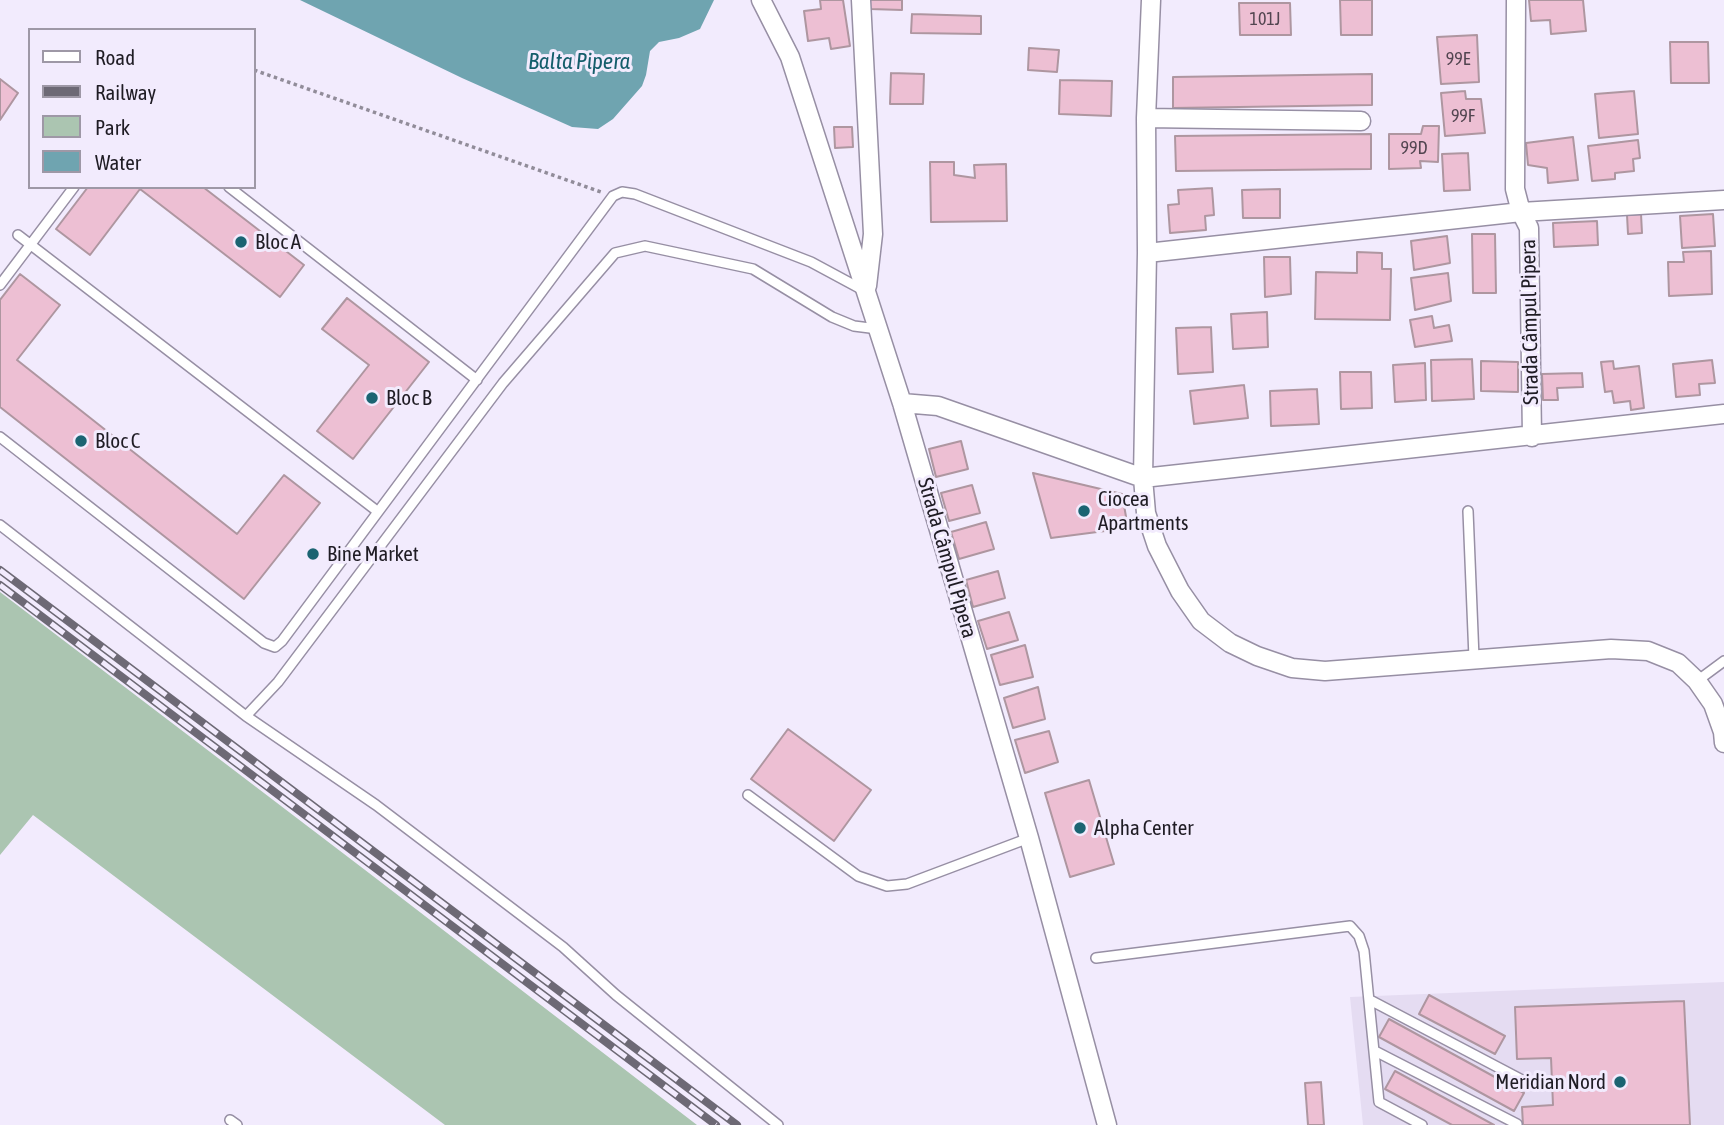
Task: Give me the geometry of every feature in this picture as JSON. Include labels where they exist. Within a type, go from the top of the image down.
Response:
[{"type":"street","name":"Strada Câmpul Pipera","points":[[761,0],[790,57],[902,403],[1029,838],[1107,1125]]},
{"type":"street","points":[[861,0],[873,234],[866,292]]},
{"type":"street","points":[[1151,0],[1146,118],[1147,253],[1143,478],[1146,513],[1157,546],[1180,591],[1201,621],[1230,643],[1257,656],[1292,668],[1325,671],[1611,649],[1648,651],[1678,663],[1698,681],[1713,704],[1724,743]]},
{"type":"street","name":"Strada Câmpul Pipera","points":[[1516,0],[1515,188],[1521,212],[1529,228],[1532,437]]},
{"type":"street","points":[[1146,118],[1361,121]]},
{"type":"street","points":[[1147,253],[1521,212],[1724,200]]},
{"type":"street","points":[[902,403],[938,406],[1143,478]]},
{"type":"street","name":"Strada Câmpul Pipera","points":[[1143,478],[1724,414]]},
{"type":"lane","points":[[0,285],[72,189]]},
{"type":"lane","points":[[232,189],[477,380]]},
{"type":"lane","points":[[0,437],[264,643],[275,647],[613,196],[622,192],[635,194],[811,262],[866,292]]},
{"type":"lane","points":[[18,235],[377,511]]},
{"type":"lane","points":[[246,716],[278,682],[503,383],[615,253],[645,246],[754,269],[832,317],[854,326],[878,329]]},
{"type":"lane","points":[[1468,511],[1474,658]]},
{"type":"lane","points":[[0,525],[246,716],[376,806],[563,947],[615,995],[778,1125]]},
{"type":"lane","points":[[1698,681],[1724,662]]},
{"type":"lane","points":[[748,795],[858,876],[887,886],[907,884],[1029,838]]},
{"type":"lane","points":[[1096,958],[1350,926],[1356,930],[1362,944],[1379,1102],[1422,1125]]},
{"type":"lane","points":[[1370,1000],[1524,1081]]},
{"type":"lane","points":[[1375,1051],[1517,1124]]},
{"type":"path","points":[[256,71],[613,196]]},
{"type":"shaded area","points":[[1724,982],[1724,1125],[1363,1125],[1350,997]]},
{"type":"green space","points":[[0,592],[697,1125],[445,1125],[33,815],[0,855]]},
{"type":"water","name":"Balta Pipera","points":[[300,0],[714,0],[700,29],[679,38],[659,42],[650,51],[642,86],[613,119],[598,129],[572,127],[462,78]]},
{"type":"building","points":[[820,0],[843,0],[850,46],[831,49],[829,38],[808,41],[804,11],[821,9]]},
{"type":"building","points":[[870,0],[902,0],[902,10],[870,9]]},
{"type":"building","points":[[1340,0],[1372,0],[1372,35],[1341,35]]},
{"type":"building","points":[[1529,0],[1583,0],[1586,31],[1551,34],[1550,20],[1531,21]]},
{"type":"building","points":[[1239,3],[1290,3],[1291,35],[1240,35]]},
{"type":"building","points":[[912,14],[981,16],[981,34],[911,33]]},
{"type":"building","points":[[1477,35],[1479,82],[1441,84],[1437,37]]},
{"type":"building","points":[[1670,42],[1708,42],[1709,83],[1671,83]]},
{"type":"building","points":[[1029,48],[1059,50],[1057,72],[1028,70]]},
{"type":"building","points":[[891,73],[924,74],[923,104],[890,104]]},
{"type":"building","points":[[1372,74],[1372,105],[1173,108],[1173,77]]},
{"type":"building","points":[[0,79],[18,93],[0,120]]},
{"type":"building","points":[[1060,80],[1112,81],[1111,116],[1059,114]]},
{"type":"building","points":[[1465,91],[1466,99],[1481,99],[1485,133],[1445,136],[1441,93]]},
{"type":"building","points":[[1634,91],[1638,134],[1599,138],[1595,94]]},
{"type":"building","points":[[1423,126],[1439,126],[1438,162],[1420,161],[1421,168],[1389,169],[1389,134],[1421,134]]},
{"type":"building","points":[[834,127],[852,127],[853,147],[835,148]]},
{"type":"building","points":[[1371,134],[1371,169],[1176,171],[1175,136]]},
{"type":"building","points":[[1573,137],[1578,180],[1548,183],[1547,168],[1528,165],[1526,143]]},
{"type":"building","points":[[1638,140],[1640,158],[1633,159],[1634,171],[1615,173],[1615,179],[1592,181],[1588,146]]},
{"type":"building","points":[[1468,153],[1470,190],[1444,191],[1442,154]]},
{"type":"building","points":[[930,162],[954,162],[954,175],[975,178],[974,165],[1006,164],[1007,221],[931,222]]},
{"type":"building","points":[[1212,188],[1214,215],[1205,216],[1206,230],[1170,233],[1168,205],[1179,204],[1178,190]]},
{"type":"building","name":"Bloc A","points":[[86,189],[140,189],[90,255],[56,229]]},
{"type":"building","name":"Bloc A","points":[[140,189],[206,189],[304,265],[280,297]]},
{"type":"building","points":[[1280,189],[1280,218],[1243,218],[1242,190]]},
{"type":"building","points":[[1641,214],[1642,233],[1628,234],[1627,215]]},
{"type":"building","points":[[1713,214],[1715,246],[1682,248],[1680,216]]},
{"type":"building","points":[[1597,221],[1598,245],[1554,247],[1553,223]]},
{"type":"building","points":[[1472,234],[1495,234],[1496,293],[1473,293]]},
{"type":"building","points":[[1447,236],[1450,263],[1414,270],[1411,241]]},
{"type":"building","points":[[1711,251],[1712,294],[1669,296],[1668,262],[1684,262],[1683,252]]},
{"type":"building","points":[[1357,252],[1382,253],[1382,269],[1391,269],[1390,320],[1315,319],[1316,272],[1357,273]]},
{"type":"building","points":[[1264,257],[1290,257],[1291,294],[1265,297]]},
{"type":"building","points":[[1448,273],[1451,301],[1415,310],[1411,278]]},
{"type":"building","name":"Bloc C","points":[[20,274],[60,305],[17,360],[237,534],[284,475],[320,503],[244,599],[0,407],[0,300]]},
{"type":"building","name":"Bloc B","points":[[347,298],[429,362],[353,459],[317,431],[369,365],[322,329]]},
{"type":"building","points":[[1267,312],[1268,347],[1233,349],[1231,314]]},
{"type":"building","points":[[1432,316],[1434,328],[1449,325],[1452,341],[1415,347],[1410,320]]},
{"type":"building","points":[[1211,327],[1213,372],[1178,374],[1176,328]]},
{"type":"building","points":[[1472,359],[1474,399],[1432,401],[1431,360]]},
{"type":"building","points":[[1712,360],[1715,383],[1699,384],[1700,395],[1676,397],[1673,364]]},
{"type":"building","points":[[1481,361],[1518,362],[1518,392],[1481,391]]},
{"type":"building","points":[[1613,361],[1614,369],[1639,366],[1644,408],[1631,410],[1630,401],[1614,403],[1612,391],[1605,392],[1601,362]]},
{"type":"building","points":[[1425,363],[1426,400],[1395,402],[1393,365]]},
{"type":"building","points":[[1340,372],[1371,372],[1372,408],[1341,409]]},
{"type":"building","points":[[1582,373],[1583,387],[1557,388],[1558,400],[1543,400],[1542,374]]},
{"type":"building","points":[[1244,385],[1248,418],[1194,424],[1190,391]]},
{"type":"building","points":[[1317,389],[1319,424],[1271,426],[1270,391]]},
{"type":"building","points":[[961,441],[968,469],[936,477],[929,449]]},
{"type":"building","name":"Ciocea Apartments","points":[[1033,473],[1122,494],[1128,528],[1051,538]]},
{"type":"building","points":[[972,485],[980,513],[949,521],[941,493]]},
{"type":"building","points":[[986,522],[994,549],[959,559],[951,532]]},
{"type":"building","points":[[998,571],[1005,598],[973,607],[966,580]]},
{"type":"building","points":[[1009,612],[1018,640],[987,649],[978,621]]},
{"type":"building","points":[[1025,645],[1033,677],[1000,685],[991,655]]},
{"type":"building","points":[[1038,687],[1045,719],[1013,728],[1004,698]]},
{"type":"building","points":[[788,729],[871,790],[834,841],[751,779]]},
{"type":"building","points":[[1049,731],[1058,762],[1025,773],[1015,740]]},
{"type":"building","name":"Alpha Center","points":[[1089,780],[1114,864],[1070,877],[1045,793]]},
{"type":"building","points":[[1429,995],[1505,1036],[1495,1054],[1419,1014]]},
{"type":"building","name":"Meridian Nord","points":[[1684,1001],[1690,1125],[1523,1125],[1522,1107],[1553,1105],[1551,1058],[1517,1059],[1515,1007]]},
{"type":"building","points":[[1389,1019],[1524,1093],[1514,1111],[1379,1037]]},
{"type":"building","points":[[1395,1071],[1494,1125],[1452,1125],[1385,1089]]},
{"type":"building","points":[[1321,1082],[1324,1125],[1308,1125],[1305,1083]]},
{"type":"railway","points":[[0,570],[737,1125]]},
{"type":"railway","points":[[0,585],[716,1125]]},
{"type":"place","name":"Bloc A","points":[[241,242]]},
{"type":"place","name":"Bloc B","points":[[372,398]]},
{"type":"place","name":"Bloc C","points":[[81,441]]},
{"type":"place","name":"Ciocea Apartments","points":[[1084,511]]},
{"type":"place","name":"Bine Market","points":[[313,554]]},
{"type":"place","name":"Alpha Center","points":[[1080,828]]},
{"type":"place","name":"Meridian Nord","points":[[1620,1082]]}]
